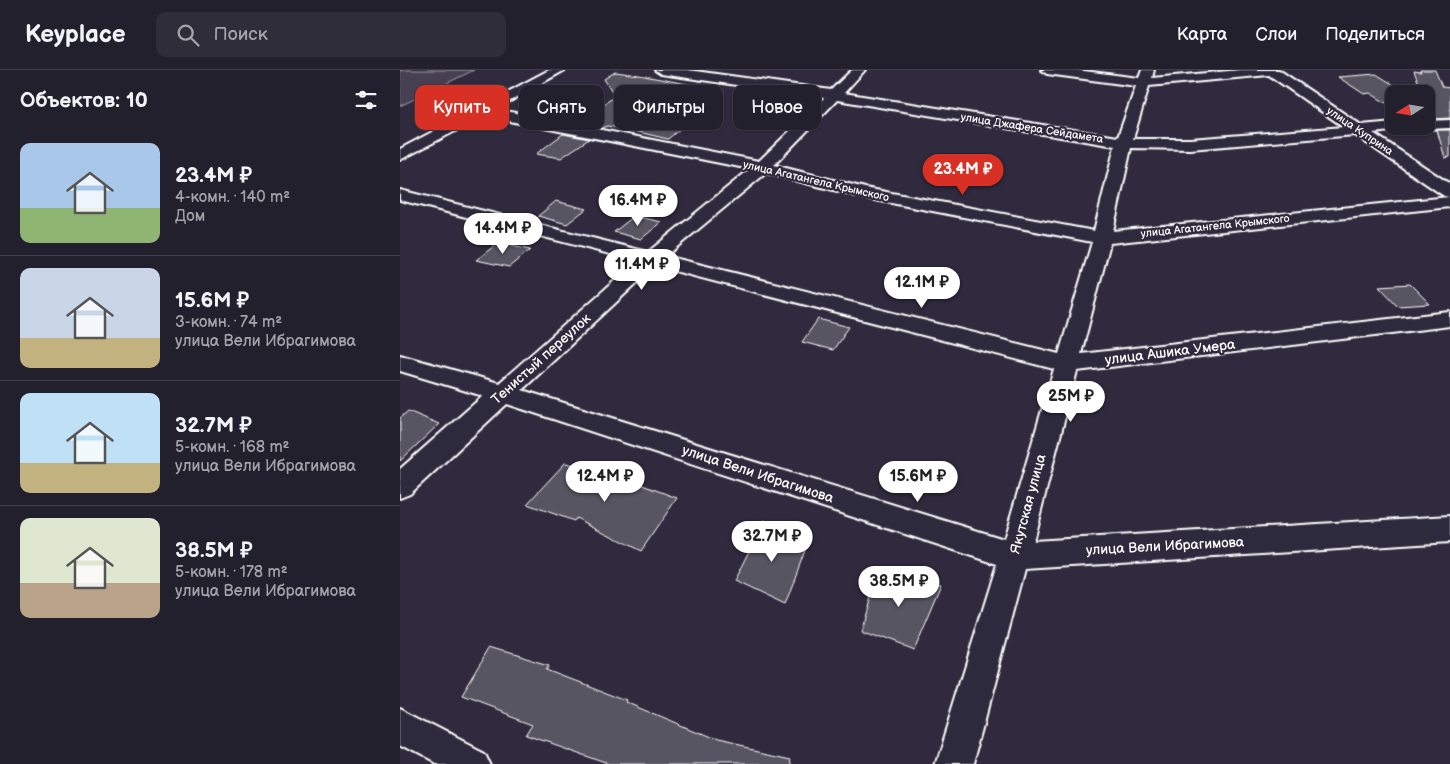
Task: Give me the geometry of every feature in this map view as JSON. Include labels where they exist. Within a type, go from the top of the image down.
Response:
[{"type":"street","points":[[509,97],[559,70]]},
{"type":"street","name":"улица Джафера Сейдамета","points":[[661,70],[834,95],[1124,143],[1152,145],[1190,144],[1385,128]]},
{"type":"street","name":"Тенистый переулок","points":[[400,486],[652,258],[763,167],[859,70]]},
{"type":"street","points":[[1047,70],[1146,77],[1271,70]]},
{"type":"street","name":"улица Куприна","points":[[1271,70],[1450,192]]},
{"type":"street","name":"Якутская улица","points":[[954,764],[1102,238],[1124,143],[1146,77]]},
{"type":"street","name":"улица Агатангела Крымского","points":[[509,116],[763,167],[865,193],[1102,238],[1450,202]]},
{"type":"street","points":[[1435,125],[1450,124]]},
{"type":"street","points":[[400,155],[447,130]]},
{"type":"street","name":"улица Ашика Умера","points":[[400,195],[1066,364],[1450,319]]},
{"type":"street","name":"улица Вели Ибрагимова","points":[[400,363],[503,393],[1014,556],[1450,529]]},
{"type":"street","points":[[400,726],[471,764]]},
{"type":"shaded area","points":[[400,70],[474,70],[443,85],[415,85],[415,99],[400,106]]},
{"type":"building","points":[[1420,70],[1435,70],[1442,87],[1450,88],[1450,118],[1435,119],[1435,85],[1419,85],[1414,71],[1421,72]]},
{"type":"building","points":[[615,72],[692,85],[614,85],[614,94],[604,79]]},
{"type":"building","points":[[1376,74],[1394,85],[1385,85],[1385,102],[1370,93],[1364,94],[1338,77]]},
{"type":"building","points":[[614,97],[614,127],[604,128],[604,104]]},
{"type":"building","points":[[629,130],[678,130],[668,139]]},
{"type":"building","points":[[1437,130],[1450,130],[1450,157],[1445,158]]},
{"type":"building","points":[[563,134],[589,139],[561,158],[536,154]]},
{"type":"building","points":[[556,201],[586,209],[567,224],[538,216]]},
{"type":"building","points":[[634,216],[662,222],[641,239],[614,232]]},
{"type":"building","points":[[498,243],[530,250],[509,267],[476,260]]},
{"type":"building","points":[[1410,284],[1430,304],[1398,306],[1379,286]]},
{"type":"building","points":[[818,319],[849,327],[833,350],[802,342]]},
{"type":"building","points":[[408,411],[439,424],[400,461],[400,418]]},
{"type":"building","points":[[565,463],[605,471],[677,498],[641,551],[576,518],[574,521],[527,504]]},
{"type":"building","points":[[764,521],[808,542],[785,605],[734,581]]},
{"type":"building","points":[[879,568],[941,584],[913,650],[860,630]]},
{"type":"building","points":[[491,647],[550,665],[547,669],[627,700],[626,702],[716,740],[790,756],[789,764],[609,764],[526,735],[533,724],[461,697]]}]
